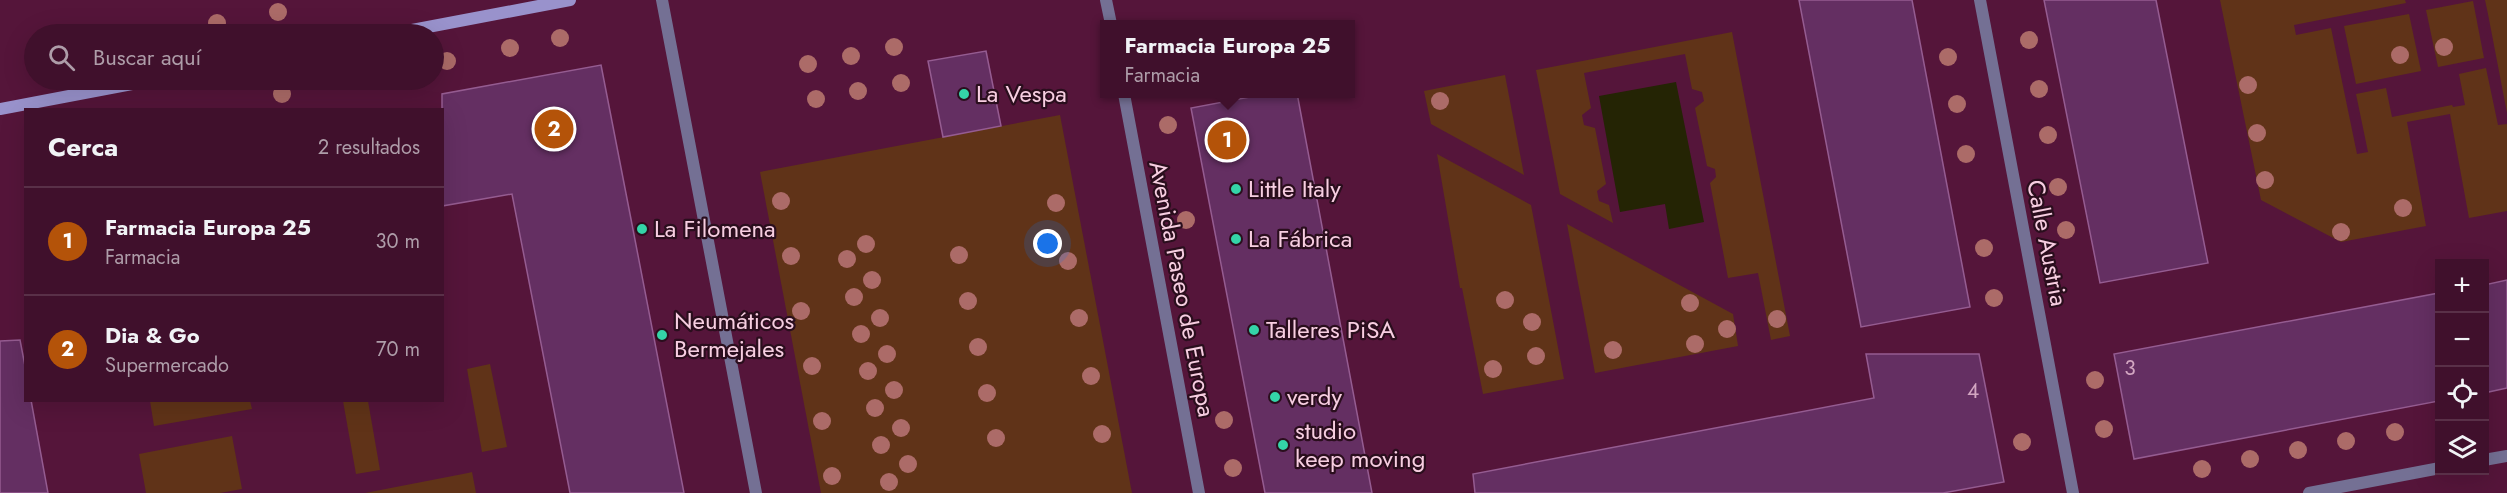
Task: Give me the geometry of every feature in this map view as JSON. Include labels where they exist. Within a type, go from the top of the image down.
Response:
[{"type":"main road","points":[[444,24],[570,0]]},
{"type":"main road","points":[[0,109],[100,90]]},
{"type":"street","points":[[662,0],[756,493]]},
{"type":"street","points":[[1106,0],[1110,20]]},
{"type":"street","name":"Calle Austria","points":[[1980,0],[2073,493]]},
{"type":"street","name":"Avenida Paseo de Europa","points":[[1125,98],[1199,493]]},
{"type":"street","points":[[2489,459],[2507,456]]},
{"type":"street","points":[[2309,493],[2435,469]]},
{"type":"shaded area","points":[[2220,0],[2405,0],[2406,3],[2294,25],[2296,35],[2331,28],[2357,154],[2368,152],[2356,94],[2386,88],[2392,117],[2452,105],[2453,107],[2465,105],[2459,74],[2486,68],[2498,125],[2507,124],[2507,211],[2469,218],[2450,114],[2407,122],[2426,226],[2341,242],[2261,200]]},
{"type":"shaded area","points":[[2485,0],[2507,0],[2507,113],[2488,14]]},
{"type":"shaded area","points":[[2473,1],[2484,58],[2438,67],[2426,10]]},
{"type":"shaded area","points":[[2409,14],[2421,71],[2356,84],[2344,26]]},
{"type":"shaded area","points":[[1732,32],[1790,336],[1771,340],[1758,273],[1728,278],[1710,183],[1716,177],[1715,169],[1707,166],[1695,108],[1704,101],[1702,92],[1692,89],[1685,54],[1584,73],[1591,108],[1582,115],[1584,125],[1595,128],[1606,184],[1597,191],[1599,201],[1609,205],[1613,223],[1560,194],[1536,70]]},
{"type":"shaded area","points":[[1505,75],[1524,175],[1431,124],[1424,91]]},
{"type":"shaded area","points":[[1676,82],[1704,222],[1669,229],[1665,204],[1620,212],[1599,96]]},
{"type":"shaded area","points":[[1060,115],[1132,493],[821,493],[760,172]]},
{"type":"shaded area","points":[[1437,154],[1531,205],[1564,379],[1483,394],[1462,288],[1460,288]]},
{"type":"shaded area","points":[[1567,224],[1733,314],[1738,346],[1595,373]]},
{"type":"shaded area","points":[[490,364],[507,447],[482,452],[467,369]]},
{"type":"shaded area","points":[[150,402],[250,402],[252,409],[154,426]]},
{"type":"shaded area","points":[[343,402],[368,402],[380,470],[356,474]]},
{"type":"shaded area","points":[[232,436],[242,489],[220,493],[146,493],[139,454]]},
{"type":"shaded area","points":[[472,472],[476,493],[365,493],[468,473]]},
{"type":"building","points":[[1799,0],[1912,0],[1970,307],[1861,327]]},
{"type":"building","points":[[2044,0],[2156,0],[2208,263],[2100,283]]},
{"type":"building","name":"La Vespa","points":[[986,51],[1001,126],[943,137],[928,61]]},
{"type":"building","points":[[601,65],[684,493],[570,493],[512,194],[444,206],[442,94]]},
{"type":"building","points":[[1244,98],[1298,98],[1372,493],[1265,493],[1191,108]]},
{"type":"building","points":[[2507,280],[2507,388],[2489,392],[2489,313],[2489,284]]},
{"type":"building","points":[[2435,294],[2435,402],[2134,459],[2114,354]]},
{"type":"building","points":[[20,340],[24,361],[24,402],[31,402],[48,493],[0,493],[0,341]]},
{"type":"building","points":[[1866,354],[1979,354],[2004,482],[1943,493],[1475,493],[1473,474],[1874,398]]},
{"type":"place","name":"La Vespa","points":[[964,94]]},
{"type":"place","name":"Dia & Go","points":[[554,129]]},
{"type":"place","name":"Farmacia Europa 25","points":[[1227,140]]},
{"type":"place","name":"Little Italy","points":[[1236,189]]},
{"type":"place","name":"La Filomena","points":[[642,229]]},
{"type":"place","name":"La Fábrica","points":[[1236,239]]},
{"type":"place","name":"Talleres PiSA","points":[[1254,330]]},
{"type":"place","name":"Neumáticos Bermejales","points":[[662,335]]},
{"type":"place","name":"verdy","points":[[1275,397]]},
{"type":"place","name":"studio keep moving","points":[[1283,445]]}]
